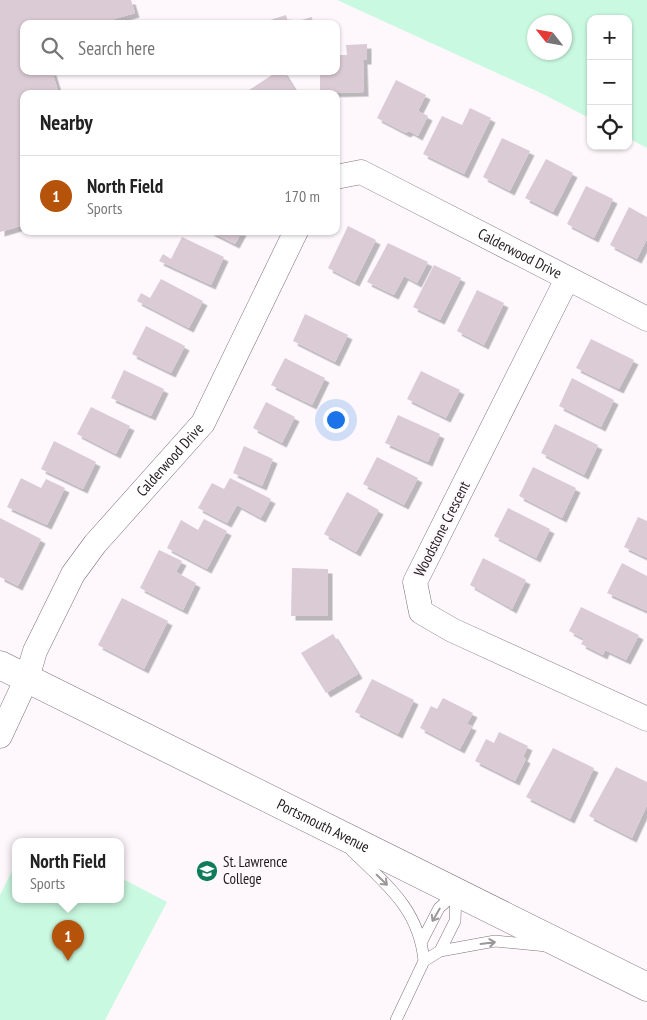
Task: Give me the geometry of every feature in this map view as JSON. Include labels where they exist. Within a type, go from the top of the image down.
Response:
[{"type":"main road","name":"Portsmouth Avenue","points":[[0,666],[647,987]]},
{"type":"street","name":"Calderwood Drive","points":[[340,176],[362,172],[647,319]]},
{"type":"street","name":"Calderwood Drive","points":[[0,736],[27,678],[35,652],[73,574],[95,544],[203,424],[294,235]]},
{"type":"street","name":"Woodstone Crescent","points":[[567,279],[415,582],[421,612],[452,630],[647,719]]},
{"type":"lane","points":[[335,833],[400,897],[411,914],[422,941],[424,961],[396,1020]]},
{"type":"lane","points":[[422,941],[439,908],[456,893]]},
{"type":"lane","points":[[440,951],[455,922],[456,893]]},
{"type":"lane","points":[[424,961],[440,951],[495,941],[569,948]]},
{"type":"green space","points":[[337,0],[647,0],[647,148],[632,140],[632,15],[587,15],[587,117],[543,94]]},
{"type":"green space","points":[[12,871],[12,903],[124,903],[124,880],[167,902],[105,1020],[0,1020],[0,895]]},
{"type":"building","points":[[0,0],[131,0],[135,13],[111,20],[20,20],[20,75],[53,75],[58,90],[20,90],[20,226],[0,232]]},
{"type":"building","points":[[286,15],[288,20],[270,20]]},
{"type":"building","points":[[312,17],[312,20],[302,20]]},
{"type":"building","points":[[367,44],[367,60],[363,60],[364,92],[340,93],[340,90],[320,90],[320,75],[340,75],[340,55],[347,55],[346,45]]},
{"type":"building","points":[[272,75],[285,75],[295,90],[249,90]]},
{"type":"building","points":[[396,80],[426,95],[418,111],[428,116],[418,136],[409,131],[406,133],[377,118]]},
{"type":"building","points":[[470,108],[491,118],[464,174],[423,154],[442,116],[462,125]]},
{"type":"building","points":[[502,138],[530,151],[510,191],[483,177]]},
{"type":"building","points":[[546,159],[573,173],[553,212],[525,198]]},
{"type":"building","points":[[586,186],[613,199],[594,238],[567,224]]},
{"type":"building","points":[[629,207],[647,217],[647,239],[637,259],[610,245]]},
{"type":"building","points":[[348,226],[376,240],[355,282],[328,268]]},
{"type":"building","points":[[217,235],[240,235],[235,244]]},
{"type":"building","points":[[182,237],[224,257],[211,285],[159,261],[163,254],[171,259]]},
{"type":"building","points":[[388,243],[428,262],[417,283],[404,276],[394,295],[367,282]]},
{"type":"building","points":[[434,265],[461,278],[440,320],[413,307]]},
{"type":"building","points":[[161,279],[203,301],[189,328],[137,301],[141,293],[150,298]]},
{"type":"building","points":[[477,290],[504,303],[484,345],[457,331]]},
{"type":"building","points":[[305,314],[348,335],[335,362],[293,341]]},
{"type":"building","points":[[146,326],[185,346],[171,373],[132,354]]},
{"type":"building","points":[[591,339],[634,360],[619,389],[576,368]]},
{"type":"building","points":[[285,358],[325,378],[312,405],[271,385]]},
{"type":"building","points":[[124,370],[164,389],[151,416],[111,398]]},
{"type":"building","points":[[421,371],[460,390],[446,418],[407,399]]},
{"type":"building","points":[[572,378],[614,400],[601,427],[559,406]]},
{"type":"building","points":[[266,402],[295,417],[282,443],[253,428]]},
{"type":"building","points":[[91,407],[130,426],[116,454],[77,434]]},
{"type":"building","points":[[398,415],[440,434],[428,462],[385,443]]},
{"type":"building","points":[[555,424],[598,445],[584,475],[541,453]]},
{"type":"building","points":[[54,441],[96,462],[83,489],[41,469]]},
{"type":"building","points":[[244,446],[273,459],[262,486],[233,473]]},
{"type":"building","points":[[377,457],[418,478],[404,505],[363,484]]},
{"type":"building","points":[[533,467],[576,488],[562,518],[519,496]]},
{"type":"building","points":[[21,478],[41,488],[46,479],[65,488],[47,525],[7,507]]},
{"type":"building","points":[[230,478],[271,499],[261,518],[237,505],[227,523],[198,508],[212,483],[224,489]]},
{"type":"building","points":[[347,492],[379,510],[356,552],[324,534]]},
{"type":"building","points":[[508,508],[550,529],[536,558],[494,536]]},
{"type":"building","points":[[638,517],[647,521],[647,558],[624,547]]},
{"type":"building","points":[[0,518],[41,539],[18,586],[0,577]]},
{"type":"building","points":[[204,519],[227,531],[207,569],[167,548],[181,520],[198,530]]},
{"type":"building","points":[[159,550],[182,561],[176,572],[196,583],[183,610],[140,588]]},
{"type":"building","points":[[483,558],[526,580],[512,609],[470,585]]},
{"type":"building","points":[[622,563],[647,576],[647,611],[607,593]]},
{"type":"building","points":[[292,568],[328,569],[328,616],[291,616]]},
{"type":"building","points":[[122,598],[168,621],[144,669],[98,645]]},
{"type":"building","points":[[581,607],[639,635],[626,660],[605,650],[603,655],[581,644],[584,639],[569,631]]},
{"type":"building","points":[[333,634],[358,674],[326,693],[301,653]]},
{"type":"building","points":[[372,679],[414,700],[398,734],[355,712]]},
{"type":"building","points":[[443,698],[473,713],[467,724],[472,726],[460,749],[420,728],[431,706],[437,709]]},
{"type":"building","points":[[499,732],[528,746],[523,757],[526,759],[515,781],[475,761],[486,739],[494,743]]},
{"type":"building","points":[[553,748],[594,768],[570,819],[526,797]]},
{"type":"building","points":[[616,767],[647,782],[647,805],[632,838],[589,816]]},
{"type":"place","name":"St. Lawrence College","points":[[207,871]]},
{"type":"place","name":"North Field","points":[[68,961]]}]
